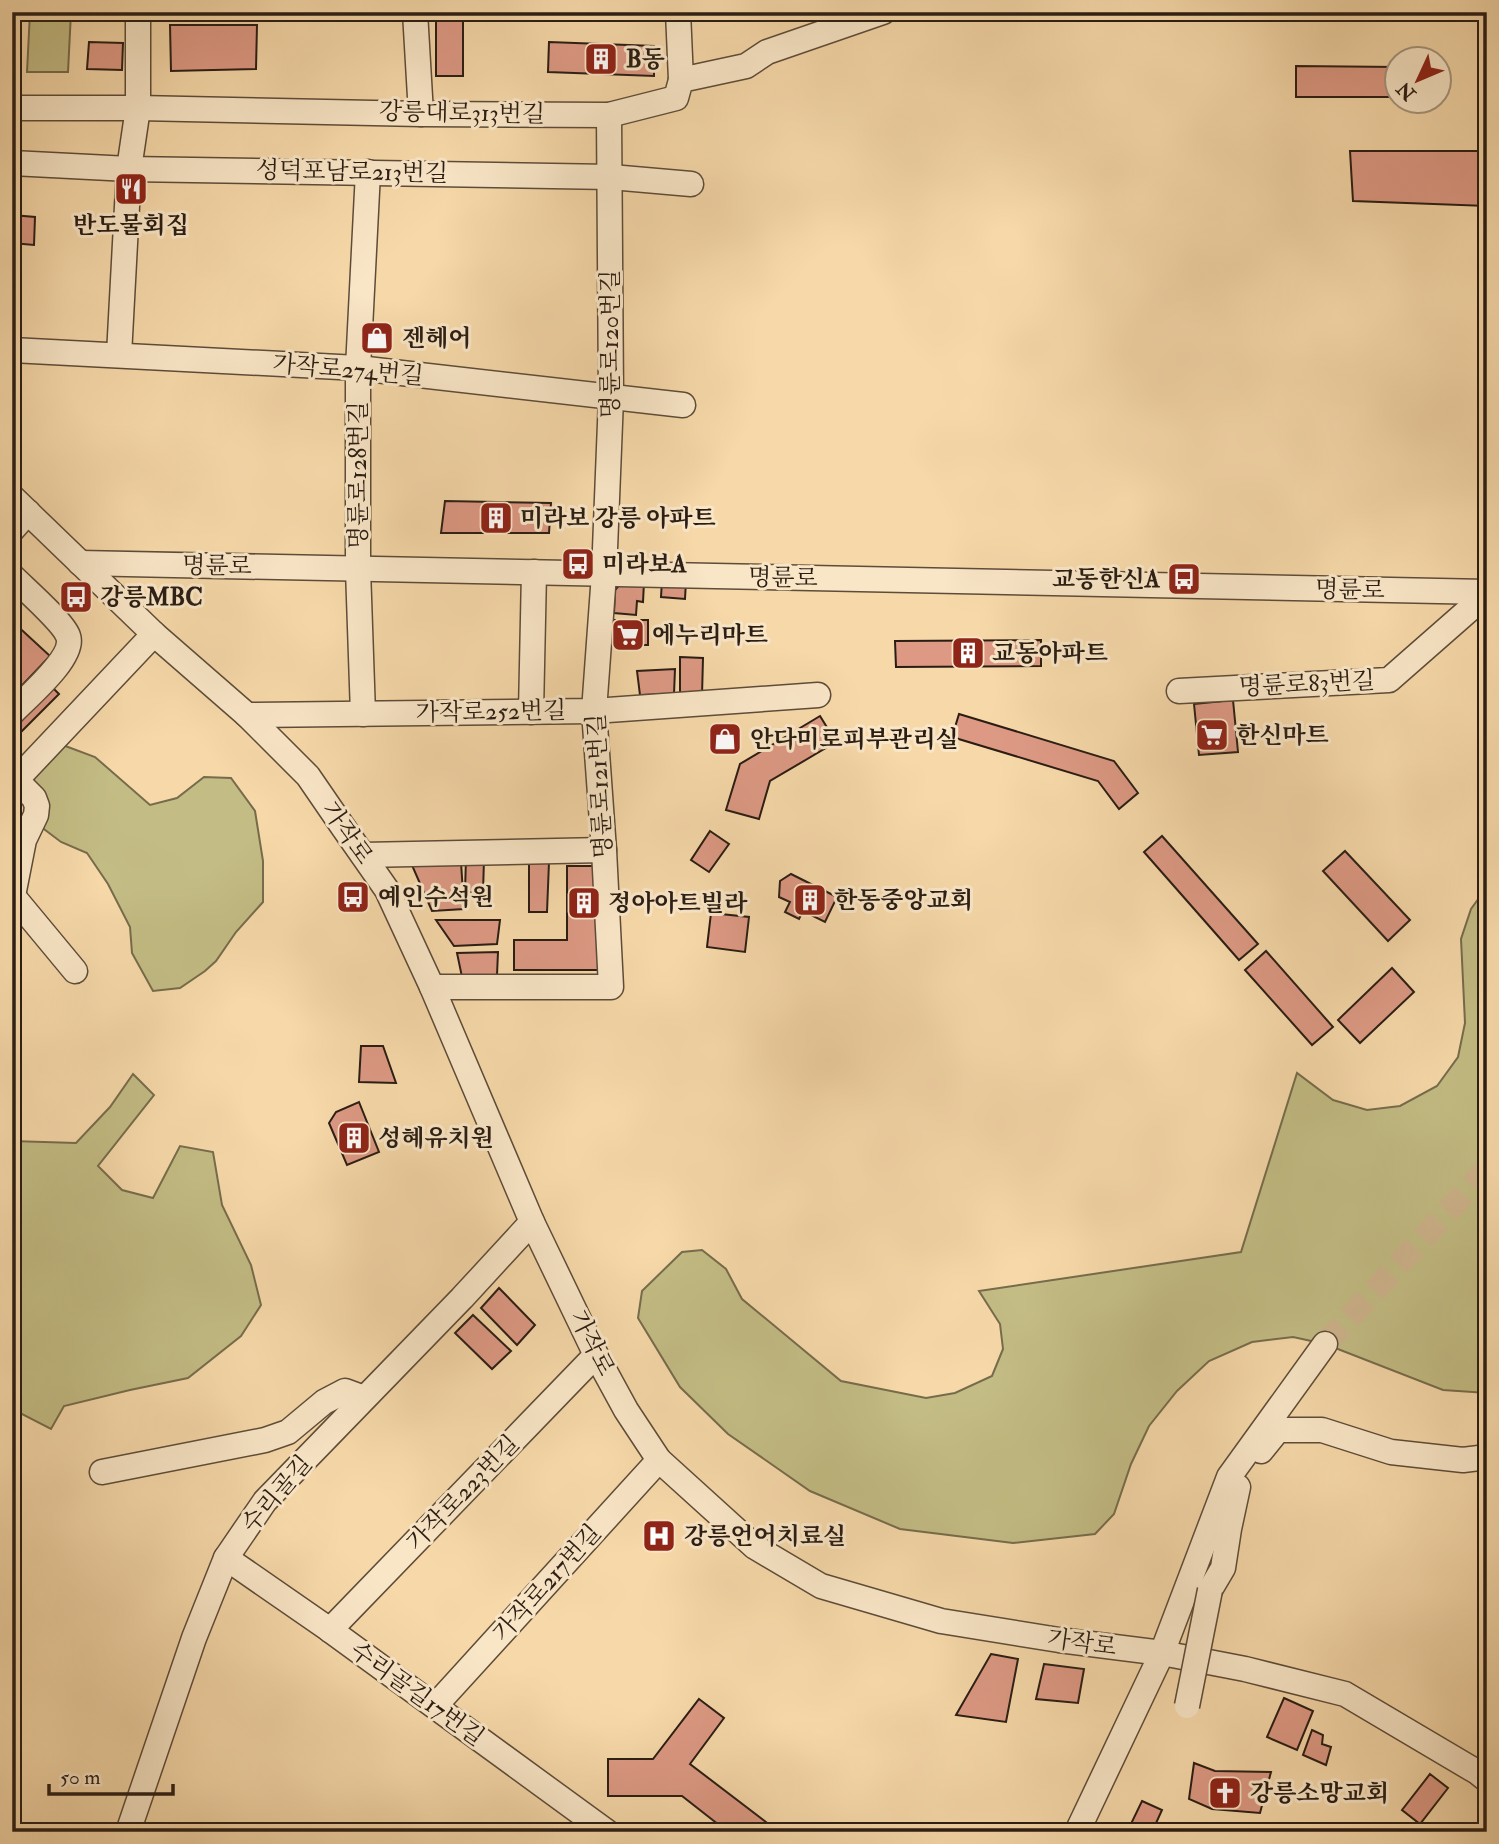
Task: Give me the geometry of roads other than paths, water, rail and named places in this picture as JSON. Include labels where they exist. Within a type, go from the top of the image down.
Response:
[{"type":"street","points":[[119,355],[129,169],[138,108],[138,12]]},
{"type":"street","points":[[415,12],[421,114]]},
{"type":"street","points":[[678,12],[681,80],[746,66],[767,52],[883,12]]},
{"type":"street","name":"강릉대로313번길","points":[[12,107],[609,115],[676,98],[681,80]]},
{"type":"street","name":"명륜로120번길","points":[[604,574],[611,398],[609,115]]},
{"type":"street","name":"성덕포남로213번길","points":[[12,163],[129,169],[611,177],[691,184]]},
{"type":"street","name":"명륜로128번길","points":[[363,714],[358,569],[358,368],[368,172]]},
{"type":"street","name":"가작로274번길","points":[[12,350],[358,368],[683,405]]},
{"type":"street","name":"가작로","points":[[18,513],[80,563],[154,634],[247,715],[308,776],[387,890],[432,987],[532,1222],[596,1355],[626,1410],[659,1460],[755,1547],[821,1586],[942,1621],[1162,1653],[1245,1669],[1345,1694],[1487,1780]]},
{"type":"street","name":"명륜로","points":[[80,563],[1487,593]]},
{"type":"street","points":[[531,712],[534,572]]},
{"type":"street","name":"명륜로121번길","points":[[432,987],[611,987],[594,711],[604,574]]},
{"type":"street","points":[[12,576],[61,626],[68,636],[70,646],[60,664],[12,713]]},
{"type":"street","name":"명륜로83번길","points":[[1179,691],[1390,680],[1487,593]]},
{"type":"street","points":[[75,971],[13,897],[24,840],[36,815],[37,806],[34,798],[14,778],[154,634]]},
{"type":"street","name":"가작로252번길","points":[[247,715],[594,711],[818,695]]},
{"type":"street","points":[[363,855],[604,850]]},
{"type":"street","name":"수리골길","points":[[128,1832],[194,1637],[226,1558],[265,1501],[532,1222]]},
{"type":"street","points":[[1077,1832],[1162,1653],[1228,1477],[1325,1344]]},
{"type":"street","name":"가작로223번길","points":[[330,1630],[596,1355]]},
{"type":"street","points":[[102,1472],[265,1440],[288,1432],[324,1402],[345,1391],[364,1398]]},
{"type":"street","points":[[1188,1706],[1210,1590],[1223,1568],[1238,1486],[1278,1430],[1322,1430],[1391,1452],[1463,1460],[1487,1457]]},
{"type":"street","name":"가작로217번길","points":[[435,1706],[659,1460]]},
{"type":"street","name":"수리골길17번길","points":[[226,1558],[330,1630],[607,1832]]},
{"type":"tunnel","points":[[1325,1344],[1487,1169]]},
{"type":"place","name":"B동","points":[[601,59]]},
{"type":"place","name":"반도물회집","points":[[131,189]]},
{"type":"place","name":"젠헤어","points":[[377,338]]},
{"type":"place","name":"미라보 강릉 아파트","points":[[496,518]]},
{"type":"place","name":"미라보A","points":[[578,564]]},
{"type":"place","name":"교동한신A","points":[[1184,579]]},
{"type":"place","name":"강릉MBC","points":[[76,597]]},
{"type":"place","name":"에누리마트","points":[[628,635]]},
{"type":"place","name":"교동아파트","points":[[968,653]]},
{"type":"place","name":"한신마트","points":[[1212,735]]},
{"type":"place","name":"안다미로피부관리실","points":[[725,739]]},
{"type":"place","name":"예인수석원","points":[[353,897]]},
{"type":"place","name":"한동중앙교회","points":[[810,900]]},
{"type":"place","name":"정아아트빌라","points":[[584,903]]},
{"type":"place","name":"성혜유치원","points":[[354,1138]]},
{"type":"place","name":"강릉언어치료실","points":[[659,1536]]},
{"type":"place","name":"강릉소망교회","points":[[1225,1793]]}]
